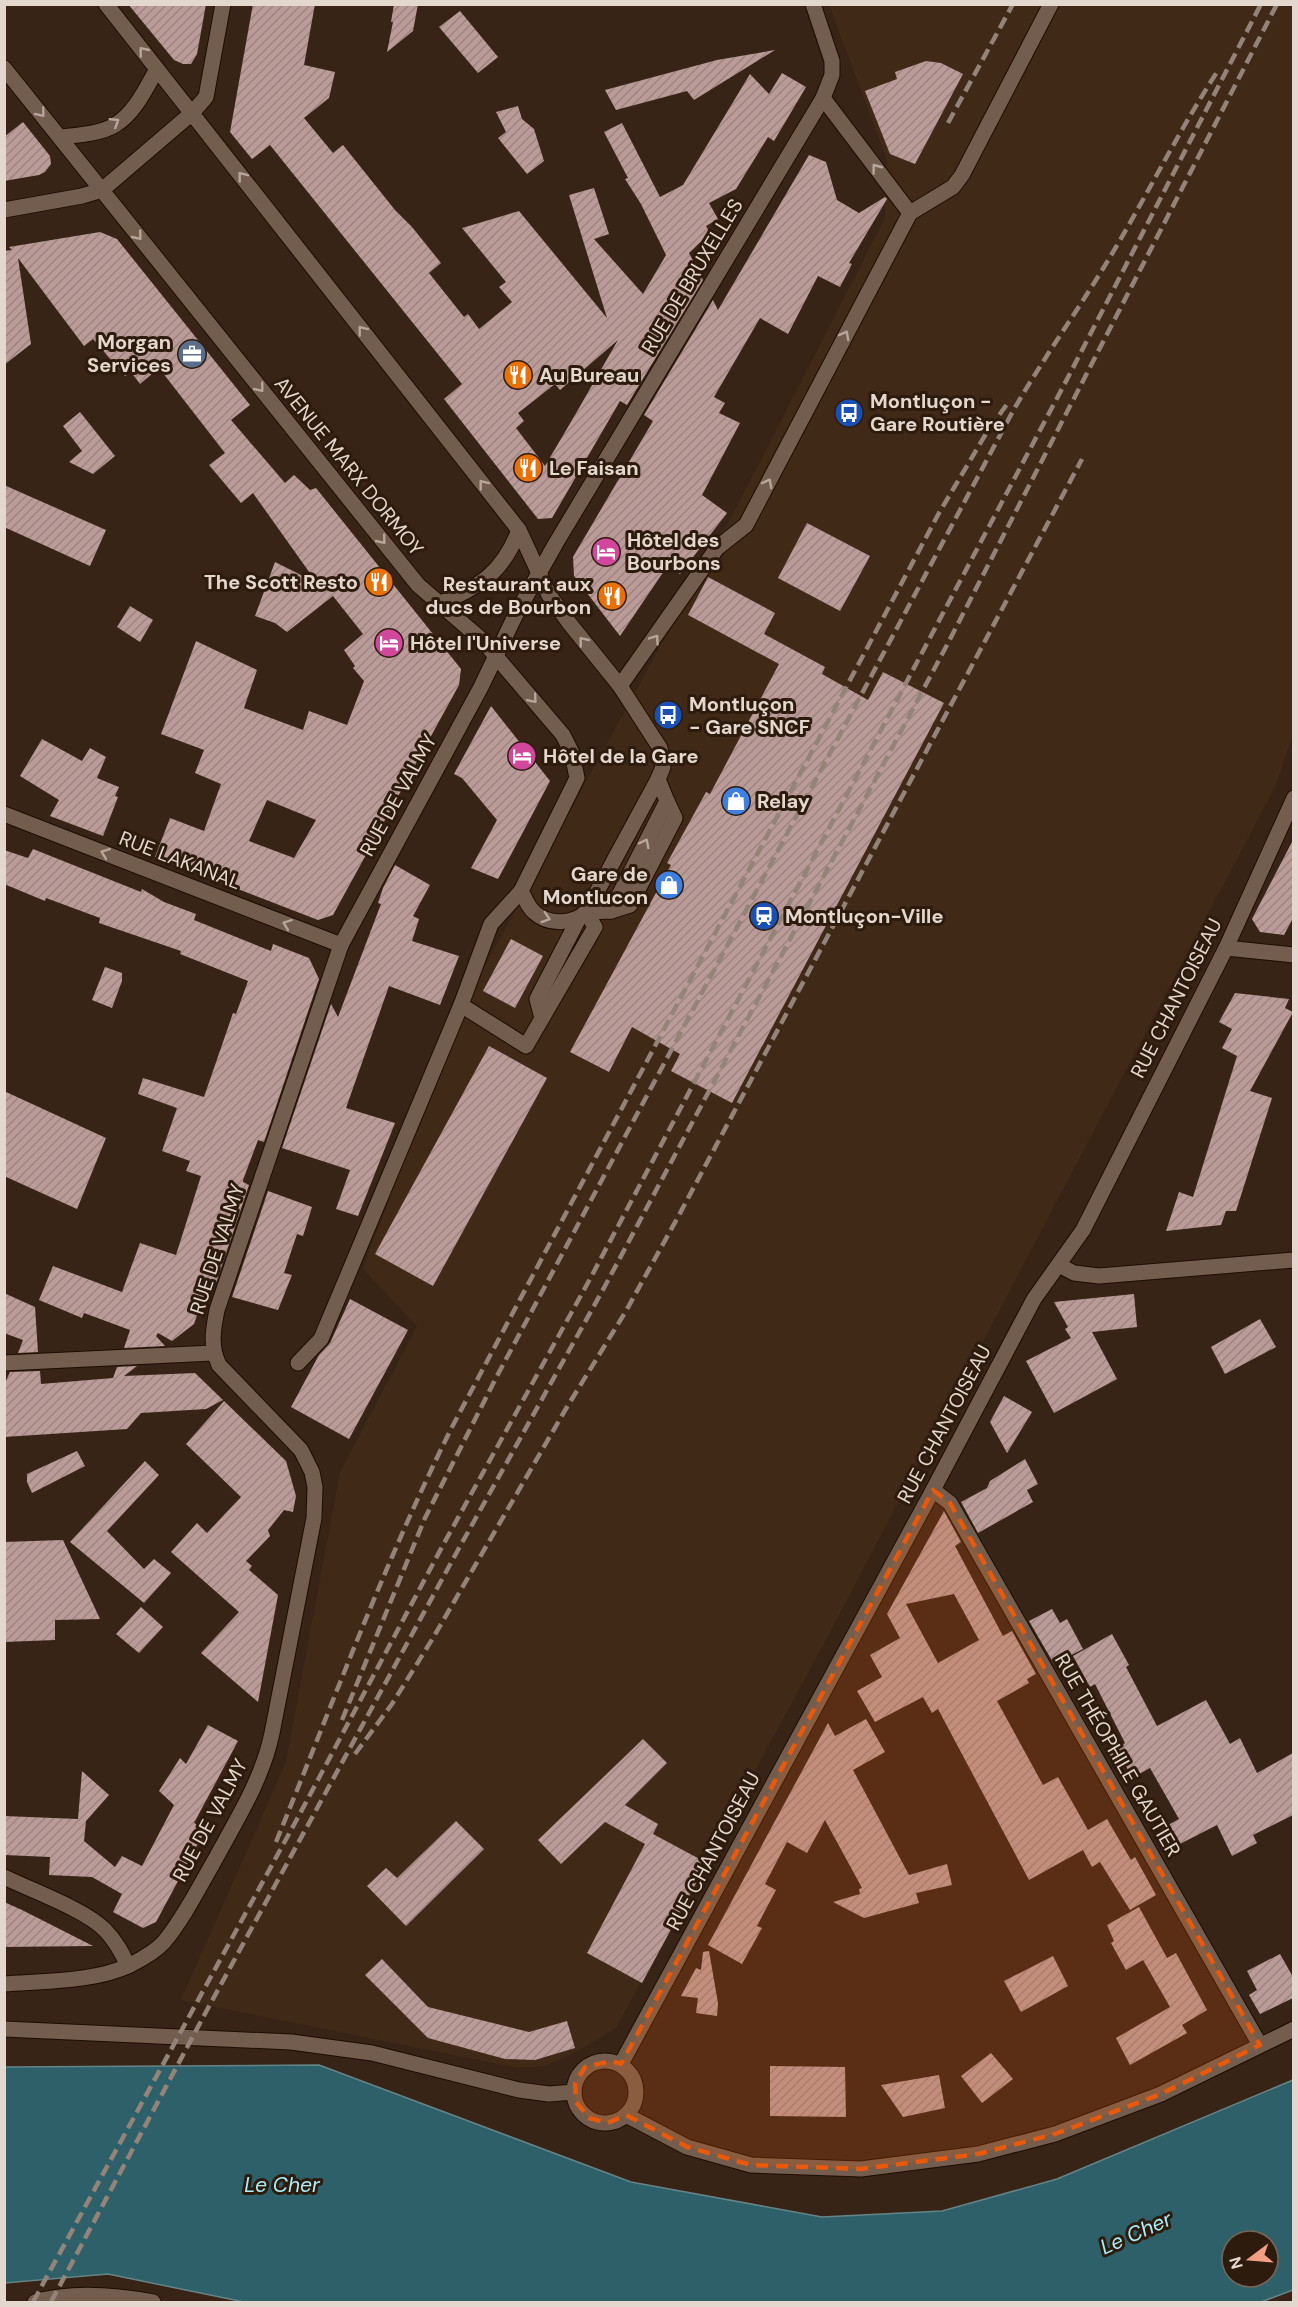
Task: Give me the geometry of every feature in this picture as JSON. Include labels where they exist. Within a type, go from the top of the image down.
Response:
[{"type":"street","points":[[106,4],[519,530],[549,595],[620,686],[660,748],[663,766],[658,778],[537,999],[542,1018],[526,1046],[461,1005]]},
{"type":"street","points":[[4,210],[82,196],[102,190],[192,113],[206,97],[223,4]]},
{"type":"street","name":"RUE DE BRUXELLES","points":[[481,687],[516,614],[562,533],[823,98],[832,75],[832,61],[813,4]]},
{"type":"street","points":[[620,686],[717,548],[746,525],[910,213],[953,187],[962,175],[1051,4]]},
{"type":"street","name":"AVENUE MARX DORMOY","points":[[4,68],[418,585],[495,654],[563,735],[572,753],[577,778],[521,891],[491,924],[461,1005],[321,1339],[298,1363]]},
{"type":"street","points":[[60,137],[87,133],[115,125],[135,106],[157,69]]},
{"type":"street","points":[[823,98],[910,213]]},
{"type":"street","points":[[439,604],[475,588],[492,575],[511,549],[519,530]]},
{"type":"street","name":"RUE DE VALMY","points":[[4,1984],[92,1976],[128,1966],[162,1944],[183,1916],[249,1799],[268,1752],[311,1535],[315,1487],[312,1472],[301,1450],[219,1365],[213,1353],[212,1333],[217,1310],[341,945],[481,687]]},
{"type":"street","points":[[521,891],[531,910],[542,919],[562,921],[611,911],[667,801],[658,778]]},
{"type":"street","name":"RUE CHANTOISEAU","points":[[621,2064],[933,1490],[1034,1299],[1083,1230],[1226,948],[1293,798]]},
{"type":"street","name":"RUE LAKANAL","points":[[4,814],[341,945]]},
{"type":"street","points":[[1226,948],[1293,955]]},
{"type":"street","points":[[1059,1265],[1074,1273],[1099,1276],[1293,1260]]},
{"type":"street","points":[[4,1363],[213,1353]]},
{"type":"street","name":"RUE THÉOPHILE GAUTIER","points":[[933,1490],[950,1503],[1260,2046]]},
{"type":"street","points":[[4,1877],[88,1917],[104,1929],[119,1946],[128,1966]]},
{"type":"street","points":[[4,2029],[291,2042],[372,2053],[519,2090],[549,2094],[574,2092]]},
{"type":"street","points":[[626,2115],[687,2147],[751,2165],[861,2169],[978,2154],[1055,2134],[1161,2094],[1293,2029]]},
{"type":"street","points":[[612,2061],[621,2064],[634,2079],[636,2088],[632,2107],[626,2115],[608,2123],[589,2118],[581,2111],[574,2092],[579,2074],[593,2063],[612,2061]]},
{"type":"street","points":[[41,2301],[82,2295],[153,2302]]},
{"type":"highlighted area","points":[[933,1490],[950,1503],[1260,2045],[1161,2094],[1055,2134],[978,2154],[861,2169],[751,2165],[687,2147],[626,2115],[608,2123],[589,2118],[576,2102],[575,2083],[585,2067],[612,2061],[621,2064]]},
{"type":"shaded area","points":[[829,5],[1293,5],[1293,734],[1276,785],[829,1634],[616,2028],[576,2052],[545,2066],[518,2068],[181,2000],[286,1762],[340,1472],[417,1326],[363,1269],[458,1015],[733,514],[885,218],[887,160]]},
{"type":"water","name":"Le Cher","points":[[319,2065],[631,2182],[822,2217],[942,2211],[1057,2179],[1293,2080],[1293,2290],[1261,2302],[244,2302],[108,2274],[5,2283],[5,2067]]},
{"type":"building","points":[[128,4],[206,4],[197,54],[191,64],[183,64],[174,60]]},
{"type":"building","points":[[253,4],[315,4],[304,65],[335,72],[329,98],[304,118],[333,153],[343,145],[395,210],[412,227],[441,263],[429,273],[464,317],[468,314],[479,329],[512,302],[499,287],[506,282],[462,228],[519,211],[607,318],[569,195],[594,188],[609,234],[594,239],[643,294],[666,255],[641,204],[625,179],[628,178],[604,132],[622,123],[660,197],[683,185],[750,74],[769,94],[782,73],[806,87],[774,141],[768,137],[736,189],[709,203],[718,219],[706,226],[710,233],[689,253],[703,280],[627,405],[620,401],[552,518],[538,519],[444,399],[462,384],[270,145],[252,159],[230,132]],"holes":[[[618,340],[545,466],[516,428],[524,421],[518,413],[555,384],[560,390]]]},
{"type":"building","points":[[394,4],[418,4],[413,31],[387,52],[393,22],[391,22]]},
{"type":"building","points":[[460,11],[498,57],[478,73],[439,27]]},
{"type":"building","points":[[775,50],[694,100],[687,91],[616,110],[605,90],[717,60]]},
{"type":"building","points":[[926,61],[941,63],[963,74],[915,164],[890,154],[865,91],[897,79],[895,72]]},
{"type":"building","points":[[518,106],[522,119],[534,129],[544,161],[527,174],[498,138],[506,132],[496,112]]},
{"type":"building","points":[[23,122],[50,156],[51,164],[45,172],[39,175],[4,181],[4,137]]},
{"type":"building","points":[[809,155],[826,162],[837,200],[859,213],[885,197],[887,199],[849,263],[852,264],[840,287],[818,276],[788,334],[760,318],[714,397],[725,403],[719,413],[740,423],[702,495],[727,513],[680,574],[668,565],[620,636],[574,576],[573,557],[653,421],[644,415],[713,300],[718,310]]},
{"type":"building","points":[[100,232],[117,239],[250,405],[231,420],[285,483],[294,475],[310,490],[316,488],[461,669],[459,685],[333,915],[318,920],[155,857],[170,818],[204,831],[221,784],[195,773],[204,750],[161,734],[196,641],[257,670],[244,708],[303,730],[309,711],[347,725],[364,681],[353,668],[355,666],[344,650],[363,634],[333,596],[287,632],[275,623],[255,616],[275,562],[317,583],[253,493],[241,503],[209,465],[225,453],[159,368],[140,384],[131,372],[125,376],[93,339],[84,346],[18,258],[31,344],[4,365],[4,251],[12,250],[9,247]],"holes":[[[267,800],[316,820],[294,858],[249,841]]]},
{"type":"building","points":[[80,412],[115,456],[93,474],[69,462],[82,451],[63,426]]},
{"type":"building","points":[[4,485],[106,530],[90,566],[4,527]]},
{"type":"building","points":[[807,523],[870,556],[840,611],[778,578]]},
{"type":"building","points":[[708,577],[775,613],[764,634],[825,667],[822,674],[868,700],[883,672],[944,703],[732,1103],[671,1071],[680,1054],[632,1027],[609,1072],[570,1052],[671,865],[667,863],[706,792],[710,794],[779,664],[688,615]]},
{"type":"building","points":[[130,606],[153,620],[140,642],[117,627]]},
{"type":"building","points":[[491,706],[550,781],[498,879],[471,868],[497,820],[462,778],[454,774]]},
{"type":"building","points":[[42,739],[82,761],[90,748],[106,757],[97,778],[119,787],[115,796],[118,797],[103,836],[50,816],[59,800],[20,776]]},
{"type":"building","points":[[1293,840],[1293,918],[1284,935],[1260,932],[1252,919]]},
{"type":"building","points":[[33,849],[141,892],[142,889],[164,902],[196,914],[194,920],[271,951],[273,944],[309,958],[319,979],[264,1142],[258,1140],[243,1180],[249,1185],[213,1292],[206,1290],[194,1324],[172,1341],[158,1333],[156,1336],[165,1346],[124,1348],[130,1330],[84,1313],[82,1318],[39,1300],[53,1266],[122,1292],[140,1243],[176,1255],[201,1176],[186,1171],[190,1161],[162,1151],[177,1108],[138,1094],[143,1078],[204,1097],[233,1013],[236,1014],[248,981],[180,954],[181,951],[99,923],[100,918],[46,898],[45,901],[4,884],[4,850],[28,858]]},
{"type":"building","points":[[395,865],[430,885],[413,916],[419,919],[412,941],[459,956],[440,1005],[389,986],[346,1108],[395,1123],[358,1216],[336,1209],[350,1170],[282,1148],[331,1004],[338,1017],[381,904],[378,903],[383,888]]},
{"type":"building","points":[[511,939],[543,956],[515,1008],[483,991]]},
{"type":"building","points":[[105,967],[122,973],[122,981],[112,1008],[92,1000]]},
{"type":"building","points":[[1235,993],[1289,999],[1285,1008],[1293,1012],[1250,1091],[1272,1098],[1236,1211],[1226,1211],[1221,1225],[1166,1231],[1179,1192],[1193,1197],[1237,1056],[1222,1048],[1232,1029],[1219,1022]]},
{"type":"building","points":[[489,1046],[547,1078],[433,1286],[375,1254]]},
{"type":"building","points":[[4,1091],[106,1138],[77,1209],[4,1176]]},
{"type":"building","points":[[268,1191],[312,1207],[303,1236],[297,1234],[284,1273],[292,1275],[278,1310],[232,1297]]},
{"type":"building","points":[[4,1293],[35,1307],[38,1352],[18,1353],[23,1340],[4,1333]]},
{"type":"building","points":[[1134,1294],[1137,1327],[1092,1332],[1117,1379],[1054,1413],[1026,1361],[1071,1338],[1065,1329],[1068,1327],[1054,1302]]},
{"type":"building","points":[[350,1299],[408,1330],[349,1439],[291,1407],[319,1355],[330,1343]]},
{"type":"building","points":[[1260,1319],[1276,1347],[1225,1374],[1211,1347]]},
{"type":"building","points":[[137,1366],[124,1376],[195,1373],[223,1400],[206,1409],[141,1413],[127,1429],[4,1437],[4,1385],[10,1372],[40,1371],[41,1384],[113,1378],[117,1367]]},
{"type":"building","points":[[1004,1396],[1032,1412],[1007,1453],[990,1422]]},
{"type":"building","points":[[224,1401],[286,1461],[296,1496],[293,1512],[284,1510],[268,1530],[270,1536],[246,1561],[252,1566],[249,1570],[278,1595],[258,1702],[201,1653],[239,1612],[171,1552],[197,1523],[207,1533],[241,1497],[186,1444]]},
{"type":"building","points":[[77,1451],[85,1466],[32,1493],[27,1482],[27,1474]]},
{"type":"building","points":[[1025,1459],[1038,1484],[1027,1490],[1033,1502],[978,1533],[961,1502],[987,1488],[990,1481]]},
{"type":"building","points":[[145,1461],[159,1475],[107,1531],[144,1569],[154,1559],[171,1573],[144,1603],[70,1542]]},
{"type":"building","points":[[944,1511],[961,1542],[955,1546],[1003,1636],[1012,1631],[1036,1674],[1027,1679],[1029,1683],[997,1701],[1043,1785],[1058,1777],[1088,1830],[1107,1819],[1131,1860],[1135,1857],[1156,1895],[1130,1910],[1100,1862],[1092,1867],[1083,1850],[1029,1880],[938,1709],[932,1713],[923,1697],[875,1722],[857,1691],[882,1677],[870,1655],[900,1638],[887,1614]],"holes":[[[954,1594],[979,1640],[938,1663],[906,1604]]]},
{"type":"building","points":[[63,1540],[100,1619],[55,1620],[55,1640],[4,1642],[4,1542]]},
{"type":"building","points":[[141,1607],[163,1627],[139,1653],[116,1634]]},
{"type":"building","points":[[1052,1609],[1060,1623],[1067,1619],[1083,1649],[1054,1664],[1029,1621]]},
{"type":"building","points":[[1112,1634],[1129,1665],[1126,1667],[1157,1726],[1206,1700],[1230,1744],[1240,1738],[1257,1773],[1293,1753],[1293,1815],[1253,1835],[1257,1843],[1232,1856],[1217,1825],[1172,1848],[1161,1829],[1179,1819],[1150,1768],[1132,1778],[1126,1766],[1118,1769],[1109,1753],[1125,1743],[1095,1684],[1090,1687],[1073,1656]]},
{"type":"building","points":[[866,1719],[885,1752],[853,1770],[909,1875],[947,1864],[952,1885],[916,1893],[919,1903],[864,1918],[833,1902],[860,1894],[859,1889],[862,1888],[825,1820],[807,1853],[787,1842],[765,1884],[776,1890],[757,1926],[762,1928],[742,1964],[708,1945],[828,1723],[835,1736]]},
{"type":"building","points":[[208,1725],[238,1741],[194,1823],[206,1829],[156,1922],[143,1928],[113,1912],[122,1894],[92,1877],[49,1875],[50,1857],[4,1855],[4,1816],[78,1819],[82,1771],[109,1795],[86,1821],[84,1841],[115,1867],[122,1856],[142,1866],[174,1805],[159,1791],[180,1758],[186,1764]]},
{"type":"building","points":[[643,1739],[667,1763],[625,1805],[658,1824],[653,1834],[707,1863],[642,1983],[587,1953],[645,1844],[605,1822],[561,1864],[538,1840]]},
{"type":"building","points":[[456,1821],[484,1849],[406,1926],[367,1886],[386,1868],[397,1878]]},
{"type":"building","points":[[4,1902],[22,1910],[93,1946],[4,1947]]},
{"type":"building","points":[[1139,1907],[1167,1958],[1176,1953],[1207,2010],[1182,2025],[1187,2033],[1130,2065],[1116,2038],[1170,2007],[1143,1960],[1126,1970],[1111,1943],[1114,1941],[1107,1925]]},
{"type":"building","points":[[709,1951],[718,2003],[717,2016],[696,2013],[698,1998],[681,1996],[696,1968],[701,1970],[703,1952]]},
{"type":"building","points":[[1280,1954],[1293,1977],[1293,1998],[1260,2014],[1249,1995],[1257,1990],[1247,1971]]},
{"type":"building","points":[[1053,1956],[1068,1986],[1021,2012],[1004,1981]]},
{"type":"building","points":[[382,1959],[428,2007],[529,2032],[567,2021],[575,2048],[535,2060],[505,2059],[428,2038],[365,1975]]},
{"type":"building","points":[[991,2053],[1013,2079],[982,2103],[961,2076]]},
{"type":"building","points":[[770,2066],[845,2067],[846,2117],[770,2116]]},
{"type":"building","points":[[939,2075],[945,2108],[903,2117],[881,2085]]},
{"type":"railway","points":[[948,123],[1013,4]]},
{"type":"railway","points":[[33,2302],[296,1821],[443,1545],[590,1279],[1064,385],[1261,4]]},
{"type":"railway","points":[[51,2302],[207,2010],[605,1286],[947,645],[1277,4]]},
{"type":"railway","points":[[342,1720],[425,1518],[497,1376],[1013,411],[1104,267],[1219,69]]},
{"type":"railway","points":[[276,1842],[404,1529],[452,1427],[939,513],[987,432],[1010,400]]},
{"type":"railway","points":[[355,1754],[392,1704],[433,1638],[567,1407],[626,1311],[1082,459]]},
{"type":"place","name":"Morgan Services","points":[[192,354]]},
{"type":"place","name":"Au Bureau","points":[[518,375]]},
{"type":"place","name":"Montluçon - Gare Routière","points":[[849,413]]},
{"type":"place","name":"Le Faisan","points":[[528,468]]},
{"type":"place","name":"Hôtel des Bourbons","points":[[606,552]]},
{"type":"place","name":"The Scott Resto","points":[[379,582]]},
{"type":"place","name":"Restaurant aux ducs de Bourbon","points":[[612,596]]},
{"type":"place","name":"Hôtel l'Universe","points":[[389,643]]},
{"type":"place","name":"Montluçon - Gare SNCF","points":[[668,715]]},
{"type":"place","name":"Hôtel de la Gare","points":[[522,756]]},
{"type":"place","name":"Relay","points":[[736,801]]},
{"type":"place","name":"Gare de Montlucon","points":[[669,885]]},
{"type":"place","name":"Montluçon-Ville","points":[[764,916]]}]
